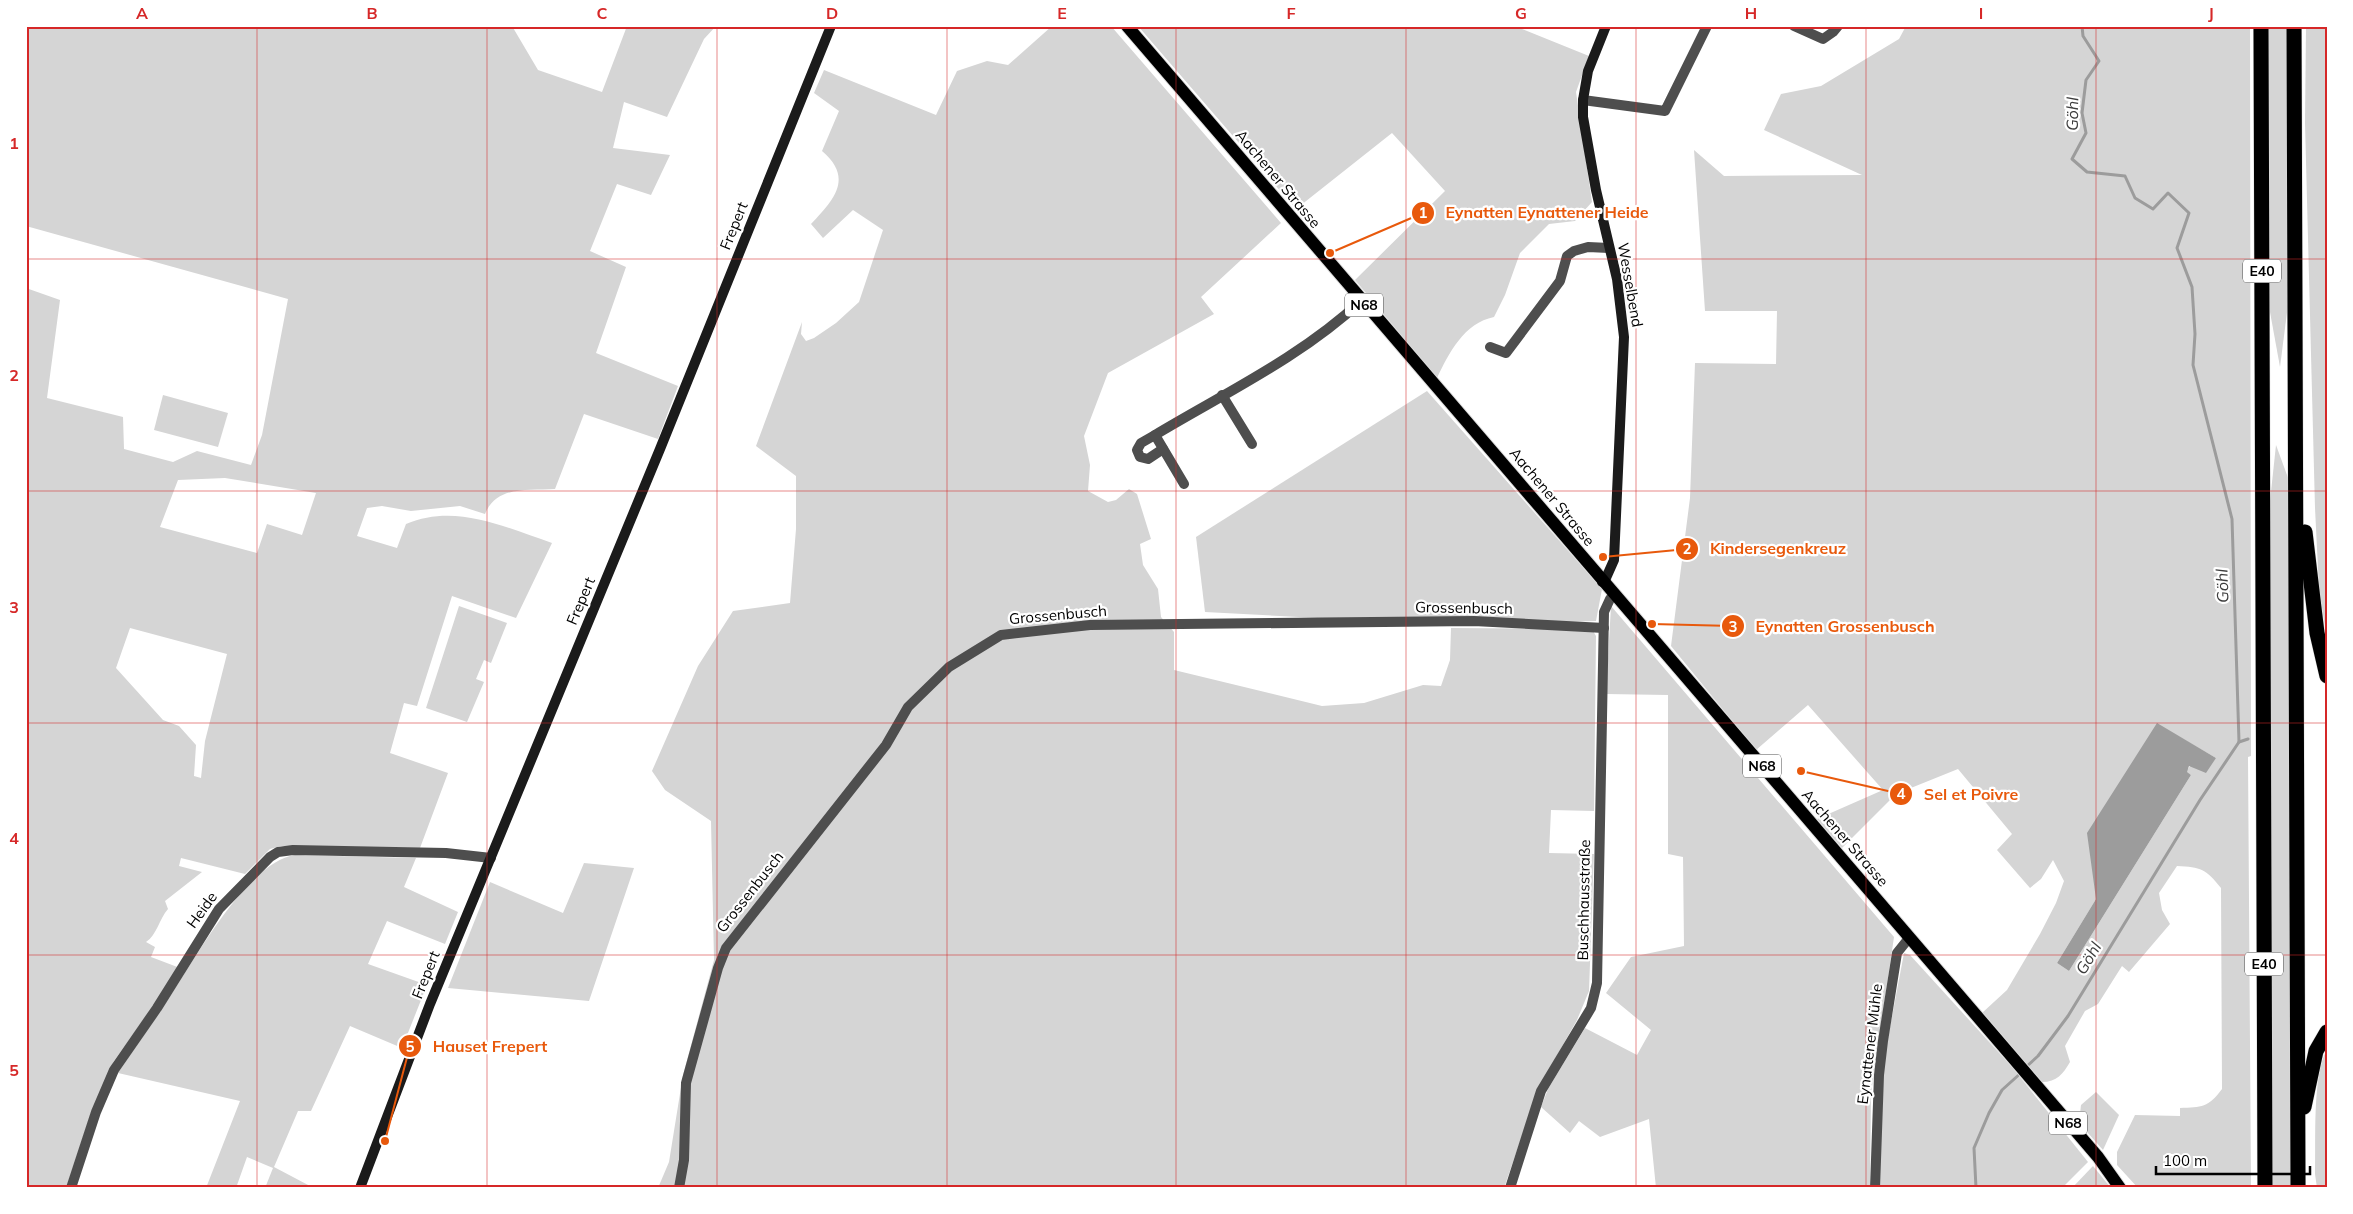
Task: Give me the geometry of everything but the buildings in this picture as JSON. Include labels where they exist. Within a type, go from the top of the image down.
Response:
[{"type":"highway","name":"E40","points":[[2261,26],[2265,1188]]},
{"type":"highway","name":"E40","points":[[2294,26],[2296,496],[2300,516],[2301,537],[2297,708],[2298,1188]]},
{"type":"highway","points":[[2301,537],[2317,633],[2327,676]]},
{"type":"highway","points":[[2298,1122],[2306,1102],[2316,1051],[2327,1032]]},
{"type":"main road","name":"Aachener Strasse","points":[[1127,26],[1614,596],[2018,1064],[2109,1171],[2120,1188]]},
{"type":"main road","name":"Aachener Strasse","points":[[2109,1171],[2130,1188]]},
{"type":"street","name":"Frepert","points":[[360,1188],[427,1012],[660,449],[831,26]]},
{"type":"street","name":"Wesselbend","points":[[1602,582],[1606,578],[1614,560],[1624,337],[1617,279],[1596,190],[1583,118],[1583,100],[1588,70],[1606,26]]},
{"type":"street","points":[[1583,100],[1665,111],[1707,26]]},
{"type":"street","points":[[1794,26],[1823,39],[1838,26]]},
{"type":"street","points":[[1490,347],[1506,353],[1560,281],[1567,256],[1574,251],[1588,247],[1609,248]]},
{"type":"street","points":[[1164,449],[1148,459],[1140,456],[1137,450],[1141,443],[1283,360],[1330,328],[1361,301]]},
{"type":"street","points":[[1222,395],[1252,444]]},
{"type":"street","points":[[1155,435],[1184,484]]},
{"type":"street","name":"Buschhausstraße","points":[[1510,1188],[1541,1091],[1591,1008],[1597,983],[1604,612],[1610,599],[1614,596]]},
{"type":"street","name":"Grossenbusch","points":[[679,1188],[684,1160],[686,1083],[726,948],[886,745],[908,707],[949,667],[994,639],[1001,635],[1090,625],[1474,621],[1604,628]]},
{"type":"street","name":"Heide","points":[[71,1188],[96,1112],[123,1056],[158,1008],[219,909],[270,857],[278,852],[293,850],[446,853],[491,858]]},
{"type":"street","name":"Eynattener Mühle","points":[[1875,1188],[1878,1076],[1897,952],[1909,938]]},
{"type":"shaded area","points":[[26,26],[512,26],[538,70],[602,92],[627,26],[716,26],[704,39],[667,117],[624,102],[613,148],[670,155],[651,195],[617,184],[590,251],[626,267],[596,353],[678,386],[658,439],[584,414],[555,489],[514,491],[505,494],[497,498],[490,505],[485,514],[460,506],[411,511],[382,506],[367,508],[357,536],[397,548],[406,524],[425,518],[443,516],[462,517],[498,524],[552,543],[516,618],[452,596],[417,706],[404,703],[390,753],[448,773],[420,848],[281,846],[270,849],[245,874],[181,858],[179,866],[202,872],[165,901],[168,909],[153,935],[146,942],[155,947],[151,957],[180,968],[114,1061],[92,1110],[66,1188],[26,1188],[26,288],[60,300],[47,398],[123,417],[124,449],[173,462],[197,451],[251,465],[262,435],[288,299],[26,226]],"holes":[[[225,478],[316,493],[302,535],[267,524],[257,553],[160,527],[178,480]],[[130,628],[227,654],[205,741],[201,778],[194,776],[196,745],[179,726],[163,720],[116,668]]]},
{"type":"shaded area","points":[[1052,26],[1111,26],[1281,223],[1201,297],[1214,314],[1108,373],[1084,436],[1090,465],[1088,491],[1108,502],[1116,500],[1129,489],[1137,494],[1151,539],[1140,544],[1143,565],[1158,589],[1161,617],[1174,632],[1174,670],[1322,706],[1364,703],[1423,685],[1441,686],[1450,660],[1451,628],[1592,629],[1596,636],[1594,811],[1551,810],[1549,853],[1594,854],[1589,991],[1577,1020],[1538,1089],[1504,1188],[658,1188],[669,1162],[683,1075],[714,960],[711,821],[665,790],[652,771],[698,666],[733,611],[790,603],[796,529],[796,476],[756,446],[802,322],[801,334],[806,341],[814,338],[836,323],[859,302],[883,230],[853,210],[823,238],[811,224],[833,197],[839,180],[837,170],[832,161],[822,151],[839,111],[814,93],[824,70],[936,115],[957,71],[987,61],[1008,65]]},
{"type":"shaded area","points":[[1138,26],[1522,26],[1522,29],[1589,56],[1576,92],[1592,202],[1575,221],[1549,224],[1520,253],[1505,295],[1494,317],[1483,320],[1466,332],[1452,349],[1437,378],[1355,280],[1445,191],[1392,133],[1296,209]]},
{"type":"shaded area","points":[[1906,26],[2250,26],[2251,756],[2248,757],[2251,1188],[2138,1188],[2117,1165],[2117,1152],[2135,1115],[2180,1116],[2180,1108],[2204,1105],[2213,1100],[2222,1089],[2221,888],[2207,873],[2198,868],[2177,866],[2159,893],[2162,910],[2170,924],[2129,972],[2122,966],[2098,1004],[2085,1011],[2065,1046],[2070,1062],[2056,1079],[2042,1082],[1982,1013],[2007,990],[2056,903],[2064,881],[2053,860],[2041,879],[2030,888],[1997,850],[2012,834],[1958,769],[1896,794],[1842,848],[1817,819],[1883,790],[1808,705],[1756,750],[1671,646],[1690,498],[1695,363],[1776,364],[1777,311],[1705,311],[1694,150],[1724,176],[1862,175],[1764,130],[1781,94],[1821,86],[1899,39]],"holes":[[[2157,724],[2216,758],[2190,766],[2186,772],[2191,775],[2069,971],[2057,963],[2096,899]]]},
{"type":"shaded area","points":[[2267,26],[2289,26],[2289,297],[2280,367],[2268,301]]},
{"type":"shaded area","points":[[2306,26],[2327,26],[2327,639],[2319,589],[2315,508],[2305,123]]},
{"type":"shaded area","points":[[1427,391],[1602,589],[1596,621],[1451,625],[1205,612],[1196,537]]},
{"type":"shaded area","points":[[163,395],[228,413],[218,447],[154,430]]},
{"type":"shaded area","points":[[2276,445],[2291,486],[2292,1188],[2272,1188],[2270,501]]},
{"type":"shaded area","points":[[459,606],[507,623],[491,663],[484,660],[476,679],[484,682],[467,722],[426,708]]},
{"type":"shaded area","points":[[1611,606],[1894,937],[1871,1094],[1870,1188],[1656,1188],[1649,1119],[1600,1137],[1579,1121],[1570,1133],[1541,1107],[1548,1089],[1585,1028],[1637,1055],[1651,1030],[1606,993],[1631,957],[1684,946],[1683,857],[1668,854],[1668,695],[1606,694]]},
{"type":"shaded area","points":[[2157,723],[2216,758],[2206,773],[2189,766],[2187,772],[2191,775],[2069,971],[2057,963],[2096,899],[2087,833]]},
{"type":"shaded area","points":[[295,855],[416,858],[404,887],[458,912],[445,944],[387,921],[368,964],[427,985],[402,1048],[350,1026],[311,1111],[298,1111],[274,1167],[310,1186],[309,1188],[265,1188],[273,1168],[247,1157],[236,1188],[206,1188],[240,1101],[118,1073],[220,920],[238,897],[257,877],[276,862]]},
{"type":"shaded area","points":[[584,863],[634,868],[589,1001],[448,988],[490,882],[563,913]]},
{"type":"shaded area","points":[[1904,953],[1910,955],[2012,1067],[2088,1162],[2062,1188],[1879,1188],[1884,1059]]},
{"type":"shaded area","points":[[2327,1050],[2327,1188],[2317,1188],[2315,1174],[2315,1128],[2317,1092],[2322,1061]]},
{"type":"shaded area","points":[[2096,1092],[2119,1115],[2103,1150],[2079,1123],[2081,1105]]},
{"type":"shaded area","points":[[2093,1166],[2111,1188],[2072,1188]]},
{"type":"waterway","name":"Göhl","points":[[2026,1067],[2038,1056],[2068,1016],[2200,800],[2239,742],[2232,519],[2193,365],[2195,334],[2192,287],[2177,248],[2189,213],[2168,193],[2153,209],[2135,198],[2125,176],[2087,172],[2072,159],[2086,133],[2082,113],[2086,80],[2099,61],[2083,36],[2082,26]]},
{"type":"waterway","points":[[2239,742],[2248,739]]},
{"type":"waterway","name":"Göhl","points":[[1976,1188],[1974,1148],[1989,1113],[2002,1090],[2022,1072]]},
{"type":"place","name":"Eynatten Eynattener Heide","points":[[1330,253]]},
{"type":"place","name":"Kindersegenkreuz","points":[[1603,557]]},
{"type":"place","name":"Eynatten Grossenbusch","points":[[1652,624]]},
{"type":"place","name":"Sel et Poivre","points":[[1801,771]]},
{"type":"place","name":"Hauset Frepert","points":[[385,1141]]}]
